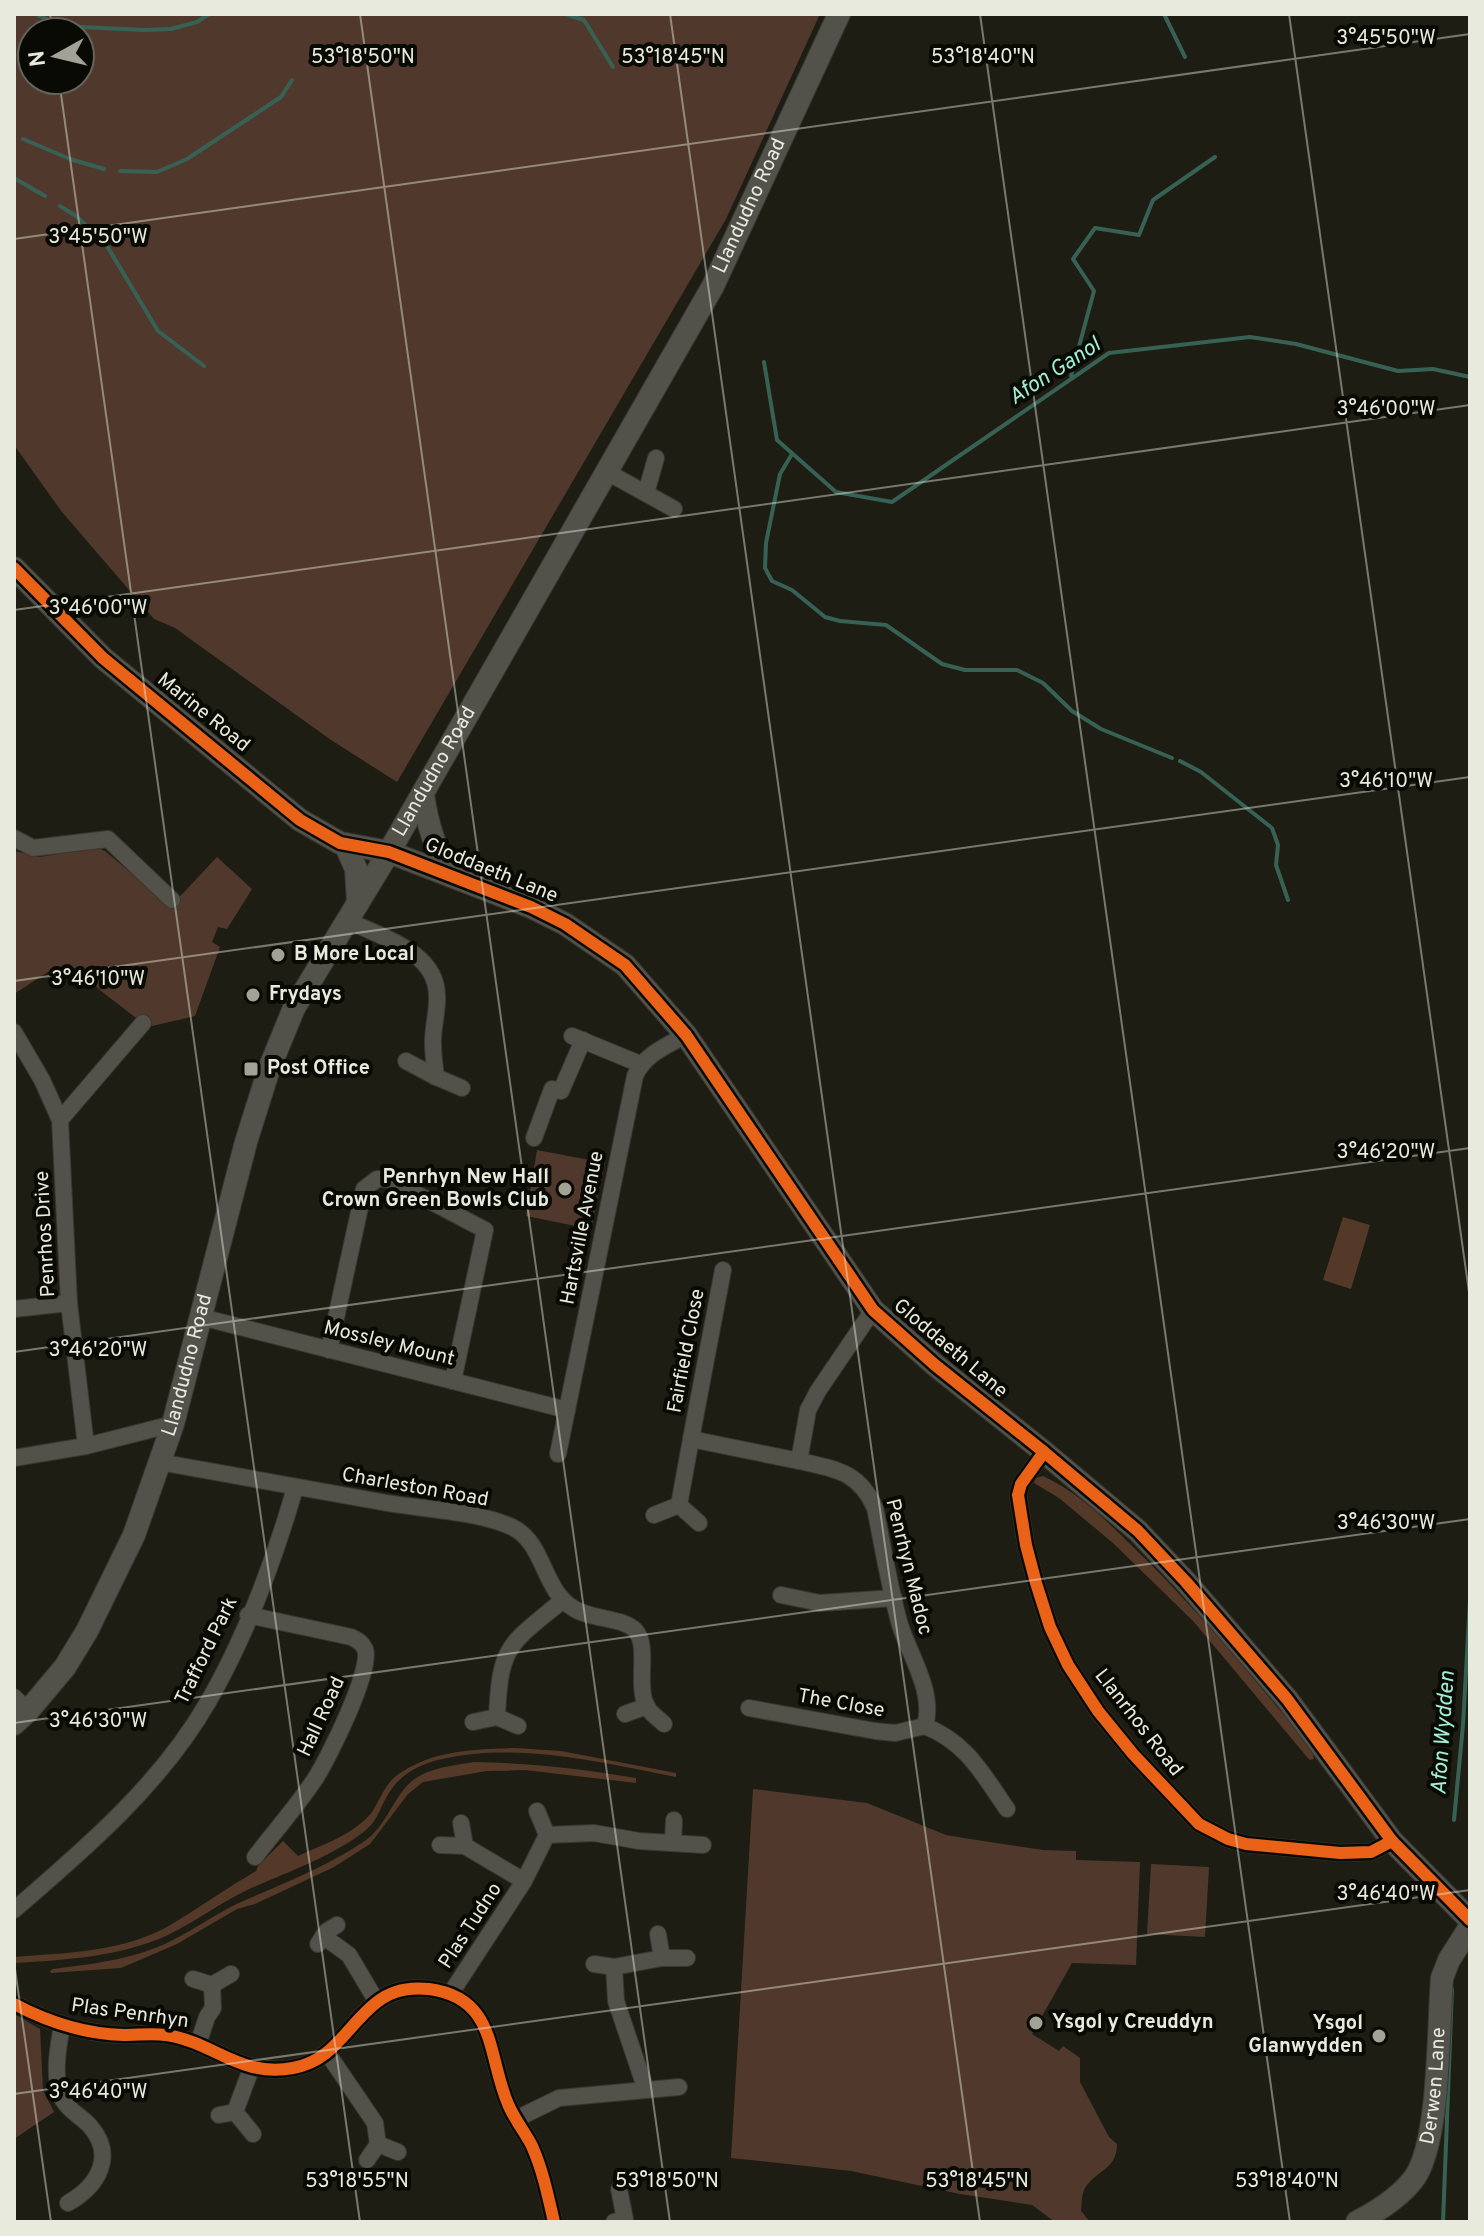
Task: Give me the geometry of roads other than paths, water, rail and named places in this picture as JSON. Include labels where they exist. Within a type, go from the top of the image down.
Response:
[{"type":"street","name":"Llandudno Road","points":[[19,1711],[65,1667],[87,1631],[134,1535],[173,1424],[246,1142],[269,1069],[294,1008],[423,794],[713,286],[839,14]]},
{"type":"street","points":[[646,493],[656,458]]},
{"type":"street","points":[[607,472],[674,509]]},
{"type":"street","name":"Marine Road","points":[[14,568],[103,658],[300,820],[345,844],[389,852]]},
{"type":"street","points":[[423,794],[427,820],[440,857],[451,876]]},
{"type":"street","points":[[14,838],[33,848],[108,839],[172,900]]},
{"type":"street","points":[[345,844],[356,869],[352,912],[416,955],[428,965],[435,977],[437,995],[432,1045],[436,1077]]},
{"type":"street","name":"Gloddaeth Lane","points":[[389,852],[531,907],[598,944],[625,965],[686,1035],[873,1310],[935,1365],[1138,1531],[1287,1699],[1392,1841],[1470,1920]]},
{"type":"street","points":[[60,1120],[143,1023]]},
{"type":"street","name":"Penrhos Drive","points":[[14,1032],[42,1080],[60,1120],[69,1303],[86,1446]]},
{"type":"street","points":[[534,1138],[552,1089],[561,1091],[577,1038],[640,1064],[686,1035]]},
{"type":"street","points":[[406,1061],[462,1088]]},
{"type":"street","name":"Hartsville Avenue","points":[[558,1454],[635,1076],[640,1064]]},
{"type":"street","points":[[329,1350],[364,1189],[377,1179],[388,1179],[485,1230],[453,1381]]},
{"type":"street","name":"Fairfield Close","points":[[679,1505],[723,1270]]},
{"type":"street","points":[[14,1309],[69,1303]]},
{"type":"street","points":[[799,1461],[808,1410],[873,1310]]},
{"type":"street","name":"Mossley Mount","points":[[201,1317],[567,1410]]},
{"type":"street","points":[[14,1458],[86,1446],[173,1424]]},
{"type":"street","name":"Fairfield Close","points":[[691,1439],[799,1461]]},
{"type":"street","name":"Llanrhos Road","points":[[1044,1452],[1021,1484],[1018,1495],[1036,1583],[1050,1627],[1068,1665],[1098,1711],[1133,1754],[1199,1824],[1228,1839],[1246,1844],[1340,1853],[1371,1852],[1392,1841]]},
{"type":"street","name":"Penrhyn Madoc","points":[[799,1461],[839,1470],[863,1486],[875,1508],[894,1598],[927,1698],[929,1713],[925,1726]]},
{"type":"street","name":"Charleston Road","points":[[159,1462],[476,1517],[514,1528],[530,1542],[549,1581],[563,1600],[593,1618],[625,1624],[636,1631],[642,1641],[640,1674],[647,1706]]},
{"type":"street","name":"Trafford Park","points":[[14,1910],[102,1833],[143,1789],[207,1704],[283,1530],[295,1488]]},
{"type":"street","points":[[654,1515],[679,1505],[699,1523]]},
{"type":"street","points":[[781,1595],[820,1603],[894,1598]]},
{"type":"street","points":[[497,1717],[498,1675],[510,1644],[563,1600]]},
{"type":"street","name":"Hall Road","points":[[248,1615],[351,1637],[366,1650],[358,1687],[316,1777],[255,1857]]},
{"type":"street","points":[[625,1714],[647,1706],[664,1724]]},
{"type":"street","name":"The Close","points":[[749,1708],[875,1731],[895,1733],[925,1726]]},
{"type":"street","points":[[473,1722],[497,1717],[518,1726]]},
{"type":"street","points":[[925,1726],[959,1745],[1007,1809]]},
{"type":"street","points":[[537,1811],[547,1835],[594,1833],[639,1841],[703,1845]]},
{"type":"street","points":[[673,1843],[674,1820]]},
{"type":"street","points":[[461,1823],[465,1846]]},
{"type":"street","name":"Plas Tudno","points":[[451,1993],[524,1881],[547,1835]]},
{"type":"street","name":"Plas Tudno","points":[[440,1845],[465,1846],[524,1881]]},
{"type":"street","points":[[337,1925],[320,1940],[349,1955],[377,2002]]},
{"type":"street","name":"Derwen Lane","points":[[1357,2222],[1393,2199],[1413,2180],[1428,2149],[1442,1978],[1449,1960],[1470,1927]]},
{"type":"street","points":[[658,1934],[662,1958]]},
{"type":"street","points":[[594,1964],[614,1967],[662,1958],[687,1958]]},
{"type":"street","points":[[614,1967],[616,2001],[646,2090]]},
{"type":"street","points":[[193,1979],[212,1985],[231,1974]]},
{"type":"street","points":[[198,2044],[214,2001],[212,1985]]},
{"type":"street","name":"Plas Penrhyn","points":[[14,2004],[40,2018],[62,2025],[107,2034],[167,2035],[198,2044],[251,2069],[293,2069],[328,2054],[377,2002],[409,1988],[451,1993]]},
{"type":"street","points":[[451,1993],[470,2007],[484,2023],[499,2079],[545,2179],[554,2222]]},
{"type":"street","points":[[62,2025],[57,2063],[62,2098],[99,2139],[102,2160],[97,2179],[86,2193],[68,2203]]},
{"type":"street","points":[[328,2054],[375,2123],[378,2144],[367,2160]]},
{"type":"street","points":[[251,2069],[227,2114],[253,2134]]},
{"type":"street","points":[[516,2119],[559,2098],[679,2087]]},
{"type":"street","points":[[378,2144],[398,2152]]},
{"type":"street","points":[[614,2222],[625,2219],[619,2189]]},
{"type":"waterway","points":[[38,15],[60,26],[144,30],[171,29],[197,22],[209,14]]},
{"type":"waterway","name":"Afon Ganol","points":[[565,14],[584,20],[613,67]]},
{"type":"waterway","points":[[1164,14],[1185,57]]},
{"type":"waterway","points":[[120,171],[157,172],[187,159],[281,97],[292,80]]},
{"type":"waterway","points":[[23,139],[70,159],[104,169]]},
{"type":"waterway","points":[[1071,376],[1094,291],[1073,259],[1095,228],[1139,235],[1153,200],[1215,157]]},
{"type":"waterway","points":[[14,178],[45,196]]},
{"type":"waterway","points":[[60,206],[76,216],[107,246],[158,331],[204,366]]},
{"type":"waterway","name":"Afon Ganol","points":[[764,362],[777,440],[836,492],[892,502],[1109,353],[1250,337],[1296,344],[1398,371],[1433,369],[1470,377]]},
{"type":"waterway","points":[[792,454],[780,474],[766,543],[765,568],[772,581],[792,590],[825,617],[886,625],[942,664],[965,670],[1017,670],[1043,683],[1072,711],[1101,729],[1172,758]]},
{"type":"waterway","points":[[1180,761],[1201,772],[1272,828],[1278,845],[1276,865],[1288,900]]},
{"type":"waterway","name":"Afon Wydden","points":[[1454,1820],[1470,1600]]},
{"type":"waterway","points":[[1443,2222],[1452,1989]]},
{"type":"place","name":"B More Local","points":[[278,955]]},
{"type":"place","name":"Frydays","points":[[253,995]]},
{"type":"place","name":"Post Office","points":[[251,1069]]},
{"type":"place","name":"Penrhyn New Hall Crown Green Bowls Club","points":[[565,1189]]},
{"type":"place","name":"Ysgol y Creuddyn","points":[[1036,2023]]},
{"type":"place","name":"Ysgol Glanwydden","points":[[1379,2036]]}]
